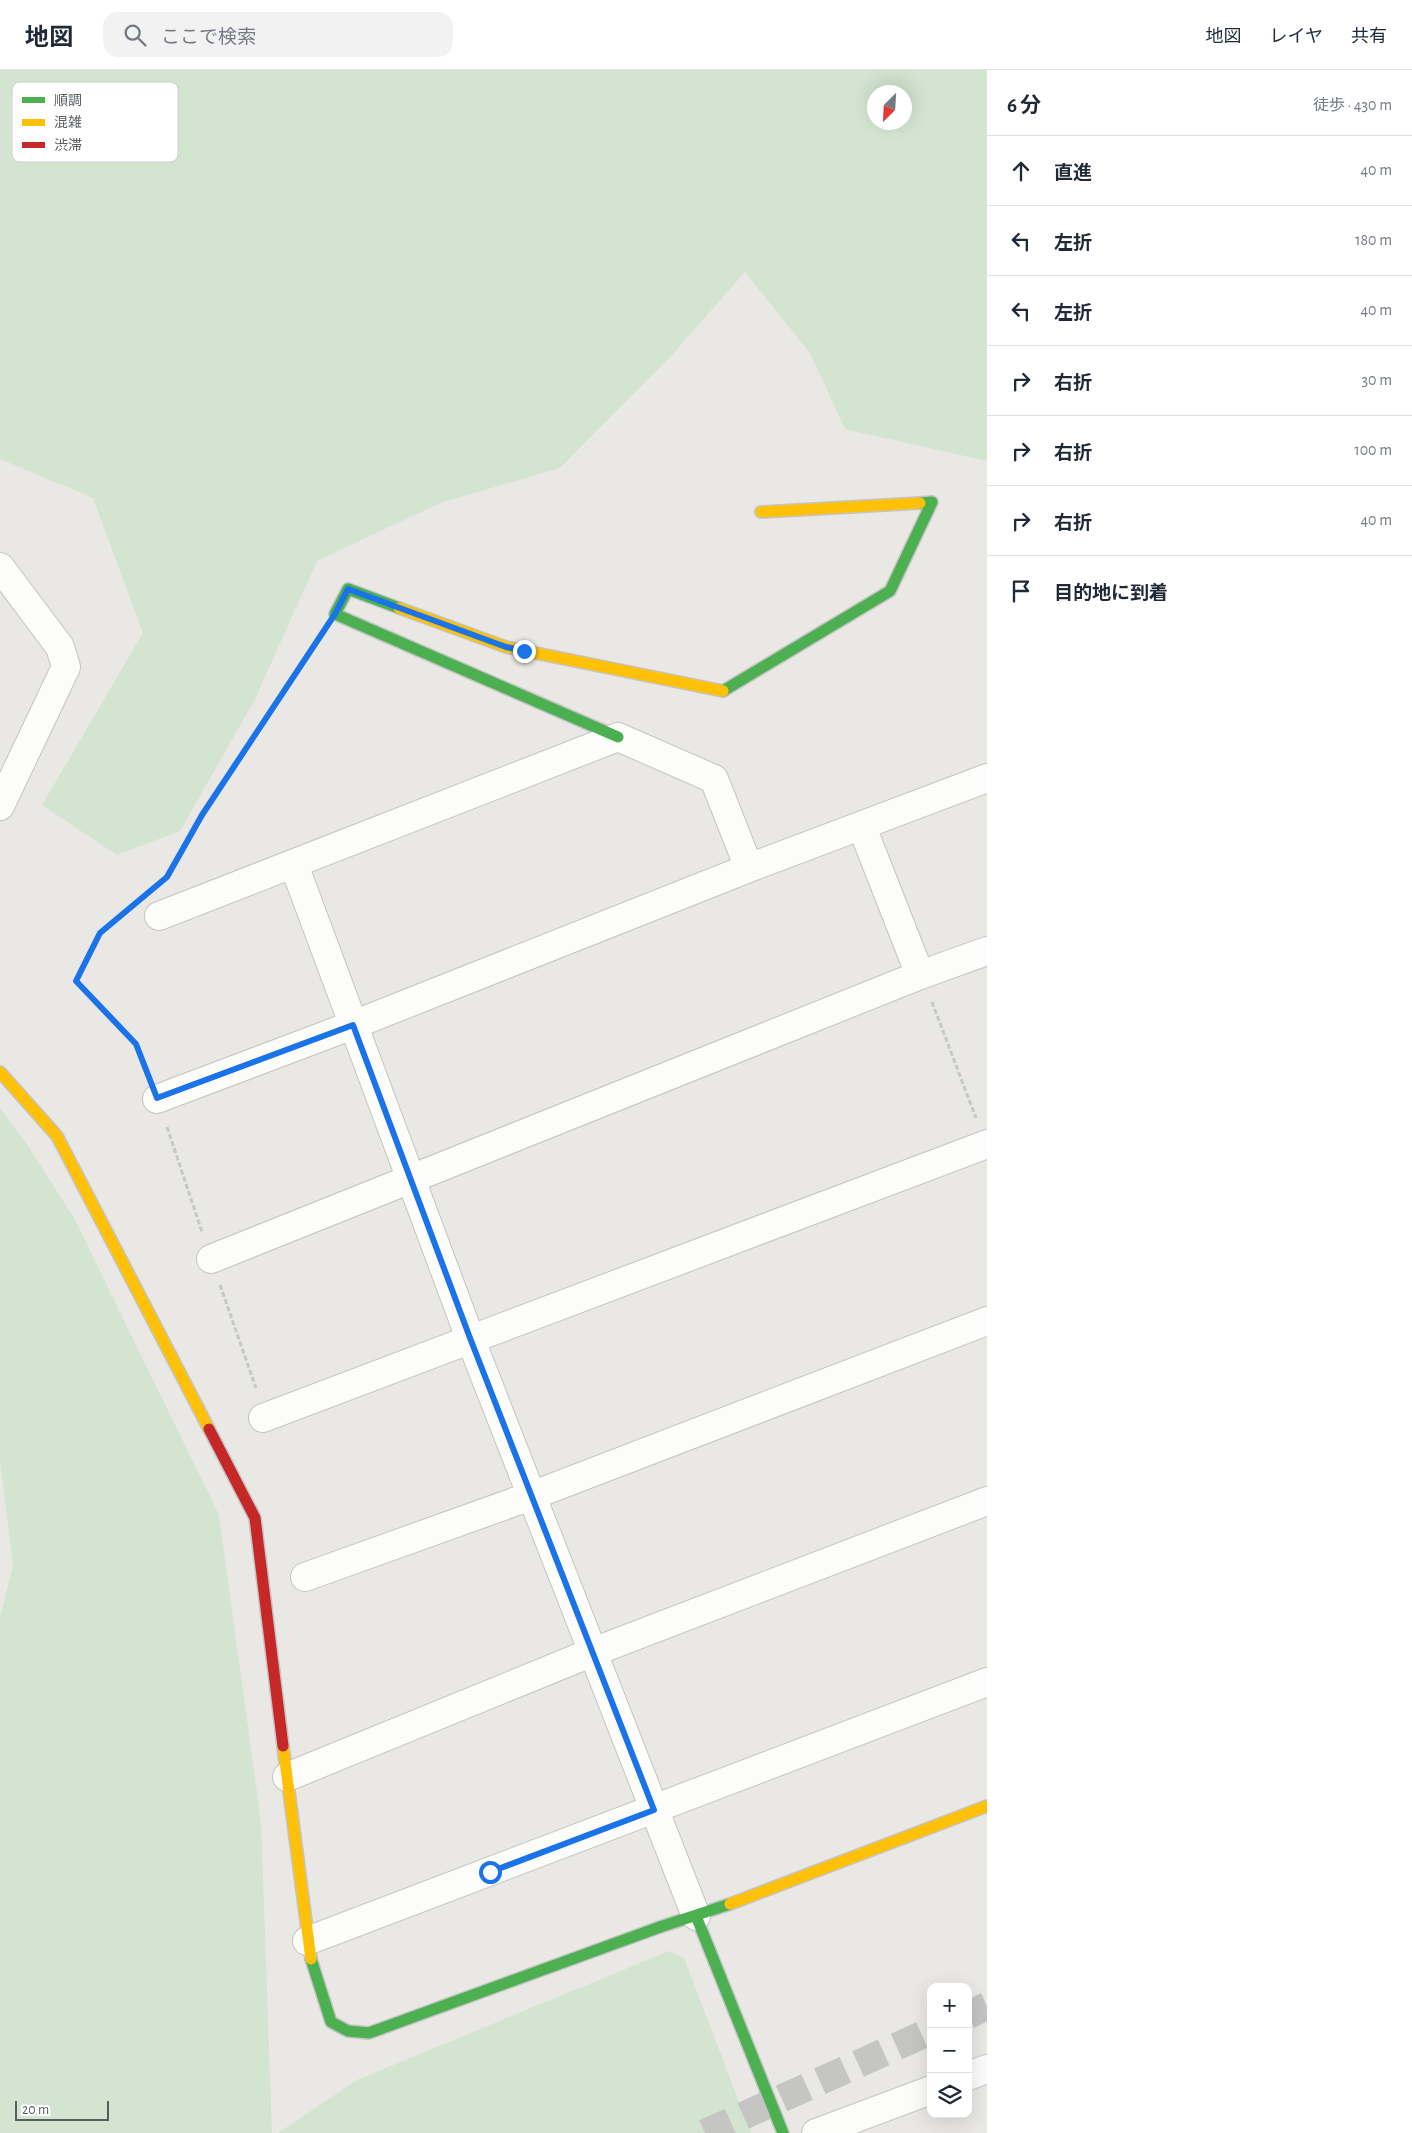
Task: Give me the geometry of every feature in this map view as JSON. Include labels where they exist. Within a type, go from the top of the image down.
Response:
[{"type":"street","points":[[749,868],[714,779],[335,614],[348,589],[506,647],[723,691],[890,590],[932,502],[761,512]]},
{"type":"street","points":[[0,567],[60,647],[66,667],[0,806]]},
{"type":"street","points":[[148,909],[294,865],[618,737]]},
{"type":"street","points":[[157,1098],[353,1025],[749,868],[862,827],[987,778]]},
{"type":"street","points":[[862,827],[924,985]]},
{"type":"street","points":[[294,865],[470,1338],[654,1810],[783,2133]]},
{"type":"street","points":[[211,1259],[411,1180],[924,985],[987,951]]},
{"type":"street","points":[[0,1072],[57,1136],[255,1518],[307,1941],[309,1954],[331,2022],[348,2031],[369,2033],[660,1927],[696,1916],[987,1806]]},
{"type":"street","points":[[263,1418],[986,1144]]},
{"type":"street","points":[[305,1577],[532,1496],[987,1321]]},
{"type":"street","points":[[287,1777],[593,1652],[987,1501]]},
{"type":"street","points":[[307,1941],[987,1682]]},
{"type":"street","points":[[972,2075],[987,2069]]},
{"type":"street","points":[[816,2133],[927,2091]]},
{"type":"path","points":[[160,883],[167,877],[202,815],[335,614]]},
{"type":"path","points":[[148,909],[100,933],[76,981],[136,1044],[157,1098],[259,1396],[263,1418]]},
{"type":"path","points":[[924,985],[986,1144]]},
{"type":"green space","points":[[0,70],[987,70],[987,461],[845,429],[810,353],[745,272],[671,356],[560,468],[440,503],[317,561],[255,699],[180,831],[117,855],[42,805],[143,633],[93,498],[0,459]]},
{"type":"green space","points":[[0,1108],[26,1143],[74,1218],[219,1515],[261,1822],[272,2133],[0,2133],[0,1617],[13,1565],[0,1461]]},
{"type":"green space","points":[[669,1951],[684,1958],[751,2133],[278,2133],[357,2080]]},
{"type":"tunnel","points":[[972,2013],[987,2006]]},
{"type":"tunnel","points":[[705,2133],[927,2033]]},
{"type":"traffic: fast","points":[[723,691],[890,591],[932,502],[920,503]]},
{"type":"traffic: fast","points":[[399,608],[348,589],[335,614],[618,737]]},
{"type":"traffic: fast","points":[[311,1959],[331,2022],[348,2031],[369,2033],[660,1927],[730,1904]]},
{"type":"traffic: fast","points":[[696,1916],[783,2133]]},
{"type":"traffic: slow","points":[[761,512],[920,503]]},
{"type":"traffic: slow","points":[[399,608],[506,647],[723,691]]},
{"type":"traffic: slow","points":[[0,1072],[57,1136],[209,1429]]},
{"type":"traffic: slow","points":[[283,1746],[311,1959]]},
{"type":"traffic: slow","points":[[730,1904],[987,1806]]},
{"type":"traffic: jam","points":[[209,1429],[255,1518],[283,1746]]},
{"type":"route","points":[[490,1872],[654,1810],[470,1338],[353,1025],[157,1098],[136,1044],[76,981],[100,933],[167,877],[202,815],[335,614],[348,589],[506,647],[524,651]]}]
